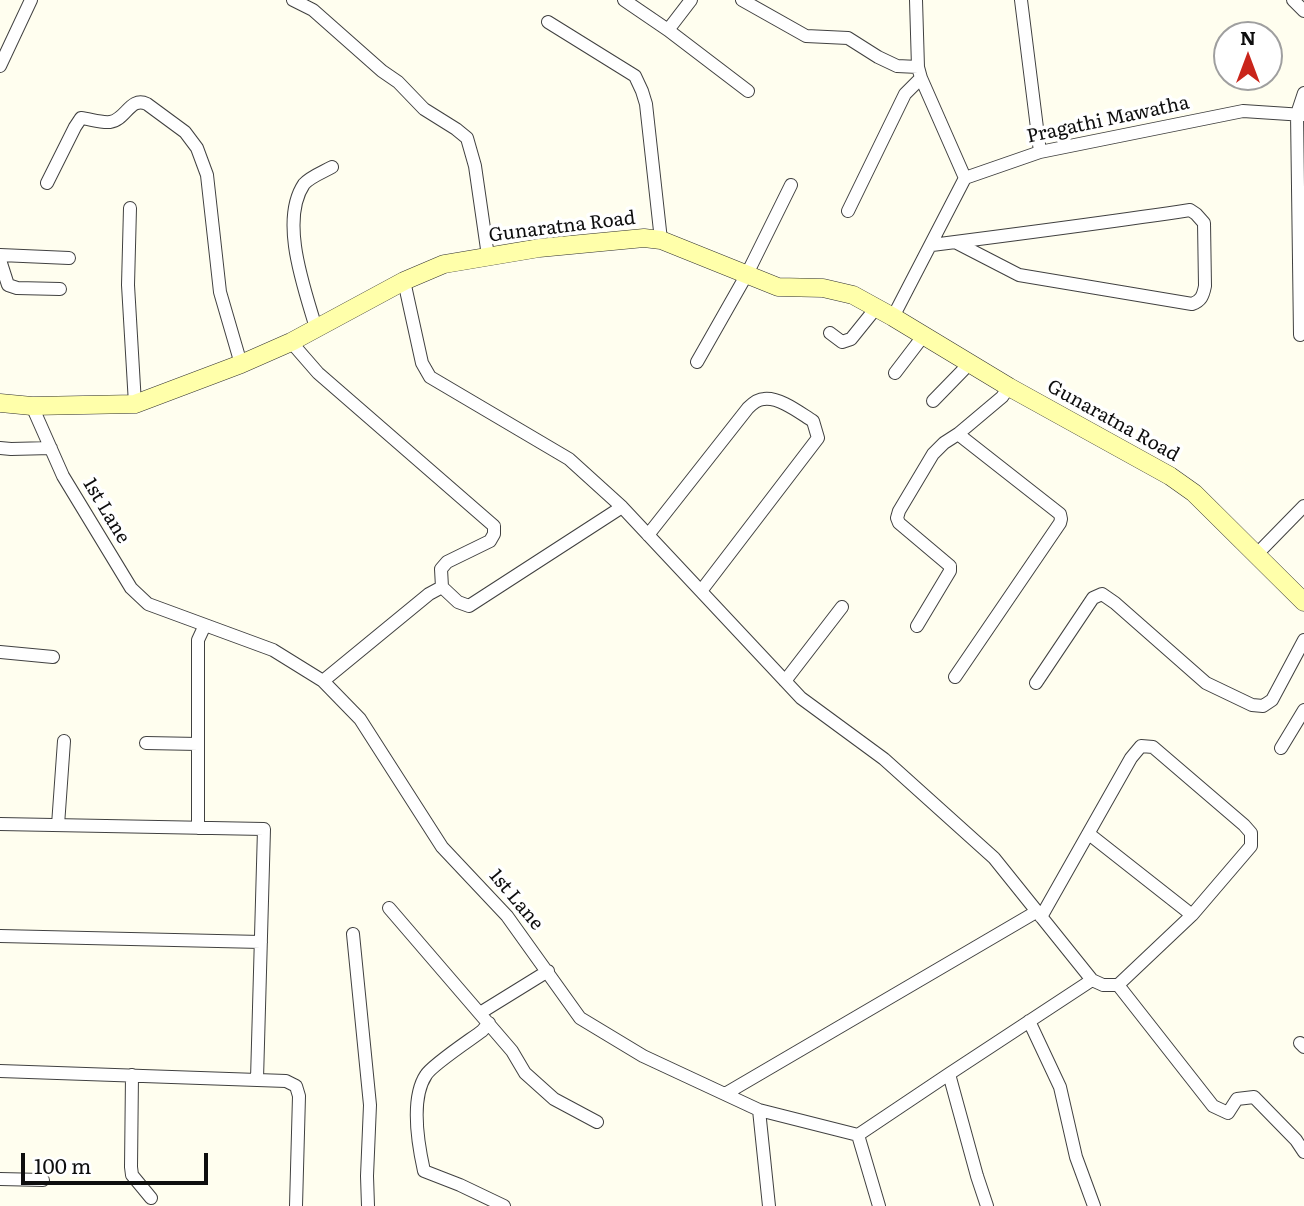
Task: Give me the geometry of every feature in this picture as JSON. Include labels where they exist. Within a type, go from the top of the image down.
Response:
[{"type":"street","points":[[0,66],[31,0]]},
{"type":"street","points":[[292,0],[313,10],[398,82],[424,109],[467,138],[475,166],[488,257]]},
{"type":"street","points":[[624,0],[748,91]]},
{"type":"street","points":[[668,30],[691,0]]},
{"type":"street","points":[[742,0],[806,36],[848,38],[877,57],[920,72]]},
{"type":"street","points":[[893,317],[965,178],[920,72],[916,0]]},
{"type":"street","points":[[1021,0],[1040,152]]},
{"type":"street","points":[[1293,0],[1304,12]]},
{"type":"street","points":[[548,22],[635,76],[646,104],[661,240]]},
{"type":"street","points":[[848,211],[905,94],[920,72]]},
{"type":"street","points":[[1302,326],[1300,114],[1304,93]]},
{"type":"street","points":[[47,183],[81,118],[110,122],[120,118],[135,102],[141,101],[185,132],[197,148],[207,175],[220,292],[241,364]]},
{"type":"street","name":"Pragathi Mawatha","points":[[965,178],[1040,152],[1243,111],[1300,114]]},
{"type":"street","points":[[316,328],[294,246],[295,211],[306,182],[332,167]]},
{"type":"street","points":[[697,362],[747,274],[791,186]]},
{"type":"street","points":[[130,208],[128,285],[135,404]]},
{"type":"street","points":[[932,245],[1190,210],[1204,223],[1205,286],[1199,301],[1192,304],[1019,275],[955,242]]},
{"type":"street","name":"Gunaratna Road","points":[[0,403],[32,406],[135,404],[291,342],[404,281],[444,264],[539,248],[644,238],[661,240],[778,287],[823,288],[853,296],[893,317],[1009,387],[1170,476],[1194,493],[1304,602]]},
{"type":"street","points":[[0,255],[69,258]]},
{"type":"street","points":[[0,260],[8,285],[17,288],[60,289]]},
{"type":"street","points":[[404,281],[422,363],[430,377],[569,459],[622,507],[801,698],[884,759],[994,858],[1038,915],[1092,980],[1103,985],[1118,985],[1192,915],[1251,846],[1251,833],[1153,747],[1141,746],[1130,758],[1089,834],[1038,915],[724,1094]]},
{"type":"street","points":[[830,333],[842,342],[851,339],[876,308]]},
{"type":"street","points":[[895,373],[924,335]]},
{"type":"street","points":[[291,342],[318,373],[494,526],[490,541],[447,562],[441,569],[442,587],[458,602],[469,606],[622,507]]},
{"type":"street","points":[[933,401],[970,363]]},
{"type":"street","points":[[916,626],[950,571],[950,566],[899,523],[899,512],[933,454],[1002,397],[1009,387]]},
{"type":"street","points":[[648,536],[755,402],[764,398],[785,404],[813,421],[818,438],[701,591]]},
{"type":"street","name":"1st Lane","points":[[32,406],[63,476],[131,588],[148,604],[273,650],[323,681],[360,719],[442,847],[508,916],[580,1018],[643,1056],[760,1110],[858,1135]]},
{"type":"street","points":[[955,677],[1061,519],[1060,514],[958,434]]},
{"type":"street","points":[[0,448],[51,448]]},
{"type":"street","points":[[1257,554],[1304,506]]},
{"type":"street","points":[[323,681],[429,594],[442,587]]},
{"type":"street","points":[[1036,683],[1093,598],[1102,594],[1206,684],[1252,705],[1264,706],[1272,700],[1304,640]]},
{"type":"street","points":[[785,681],[842,607]]},
{"type":"street","points":[[198,828],[198,640],[205,625]]},
{"type":"street","points":[[0,652],[53,657]]},
{"type":"street","points":[[1281,748],[1304,710]]},
{"type":"street","points":[[58,825],[64,741]]},
{"type":"street","points":[[146,743],[198,744]]},
{"type":"street","points":[[0,824],[264,829],[257,1079]]},
{"type":"street","points":[[1089,834],[1192,915]]},
{"type":"street","points":[[389,908],[489,1023],[512,1051],[525,1073],[554,1099],[597,1122]]},
{"type":"street","points":[[353,933],[370,1105],[368,1206]]},
{"type":"street","points":[[0,936],[261,942]]},
{"type":"street","points":[[480,1013],[548,971]]},
{"type":"street","points":[[879,1206],[858,1135],[1092,980]]},
{"type":"street","points":[[1118,985],[1213,1105],[1228,1113],[1237,1099],[1254,1097],[1296,1140],[1304,1152]]},
{"type":"street","points":[[1029,1021],[1060,1087],[1076,1157],[1094,1206]]},
{"type":"street","points":[[489,1023],[426,1073],[419,1090],[416,1118],[424,1171],[504,1206]]},
{"type":"street","points":[[0,1071],[286,1081],[296,1086],[299,1096],[296,1206]]},
{"type":"street","points":[[948,1074],[987,1206]]},
{"type":"street","points":[[132,1075],[132,1175],[151,1198]]},
{"type":"street","points":[[760,1110],[769,1206]]},
{"type":"street","points":[[0,1179],[43,1180]]}]
